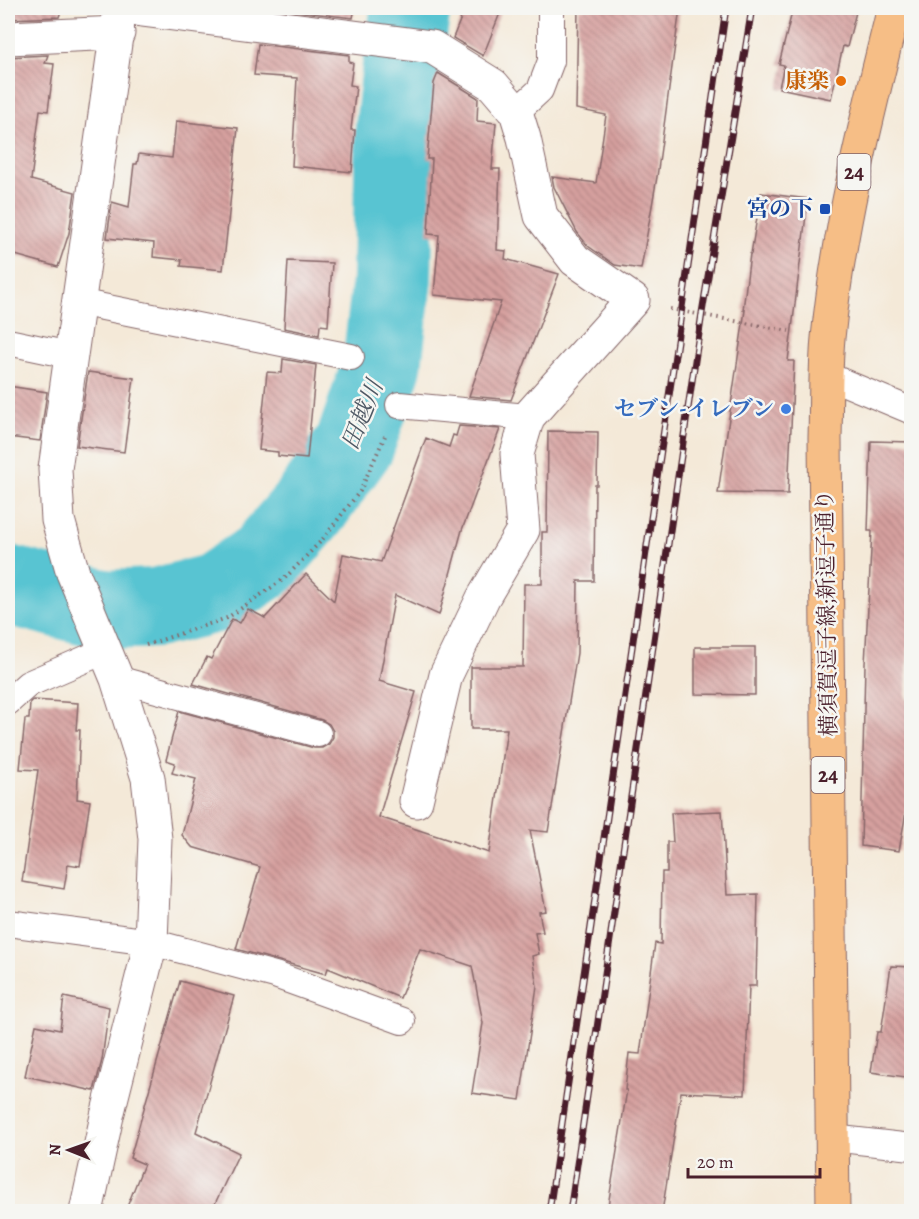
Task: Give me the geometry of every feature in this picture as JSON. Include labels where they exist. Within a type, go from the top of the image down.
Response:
[{"type":"main road","name":"24","points":[[828,338],[839,255],[857,157],[894,8]]},
{"type":"main road","name":"横須賀逗子線;新逗子通り","points":[[828,338],[825,438],[833,1212]]},
{"type":"street","points":[[86,1212],[107,1116],[151,942],[155,839],[148,778],[106,656],[73,573],[58,520],[55,469],[121,16]]},
{"type":"street","points":[[8,38],[121,16],[374,39],[432,47],[493,85],[516,112],[541,216],[575,260],[633,300],[528,417],[517,454],[523,530],[483,598],[446,675],[416,801]]},
{"type":"lane","points":[[516,112],[540,90],[551,61],[551,8]]},
{"type":"lane","points":[[78,302],[351,357]]},
{"type":"lane","points":[[8,342],[70,355]]},
{"type":"lane","points":[[826,375],[912,411]]},
{"type":"lane","points":[[399,405],[528,417]]},
{"type":"lane","points":[[8,702],[28,684],[106,656],[318,734]]},
{"type":"lane","points":[[8,924],[151,942],[275,975],[402,1021]]},
{"type":"lane","points":[[832,1138],[912,1147]]},
{"type":"path","points":[[633,300],[828,338]]},
{"type":"path","points":[[106,656],[151,645],[227,618],[284,579],[322,540],[360,491],[399,405]]},
{"type":"building","points":[[8,8],[62,8],[59,17],[8,19]]},
{"type":"building","points":[[270,8],[355,8],[353,18]]},
{"type":"building","points":[[465,8],[502,8],[483,56],[453,38]]},
{"type":"building","points":[[578,8],[680,8],[657,177],[641,269],[615,265],[588,246],[577,232],[554,187],[552,177],[596,183],[606,115],[576,109]]},
{"type":"building","points":[[793,8],[857,8],[847,47],[843,46],[831,99],[779,88],[784,65],[779,64]]},
{"type":"building","points":[[258,44],[349,55],[349,62],[353,63],[350,85],[356,86],[351,130],[355,130],[352,172],[292,166],[297,78],[254,75]]},
{"type":"building","points":[[48,55],[45,63],[54,64],[48,111],[40,110],[31,180],[75,192],[69,233],[58,267],[8,253],[8,57]]},
{"type":"building","points":[[438,73],[478,98],[477,121],[496,123],[492,169],[500,169],[497,250],[506,251],[505,259],[559,274],[511,400],[469,396],[501,302],[434,295],[439,235],[428,234],[432,159],[427,159],[434,83]]},
{"type":"building","points":[[176,121],[238,128],[223,270],[181,266],[182,260],[153,257],[154,243],[107,238],[112,202],[129,207],[134,164],[137,164],[139,154],[172,158]]},
{"type":"building","points":[[761,193],[808,199],[788,361],[794,361],[788,494],[718,493],[745,310],[743,310],[750,254]]},
{"type":"building","points":[[288,261],[332,263],[328,326],[320,325],[319,335],[284,328]]},
{"type":"building","points":[[283,359],[316,365],[307,459],[278,456],[278,452],[259,450],[267,372],[282,373]]},
{"type":"building","points":[[88,372],[134,378],[124,452],[77,446]]},
{"type":"building","points":[[8,386],[47,392],[40,441],[8,437]]},
{"type":"building","points":[[459,426],[500,429],[462,530],[439,615],[395,595],[379,681],[416,692],[379,817],[489,853],[507,729],[471,729],[471,667],[523,667],[524,584],[542,584],[542,532],[547,532],[548,431],[598,432],[594,581],[578,581],[577,653],[548,832],[530,830],[546,911],[539,912],[543,932],[535,933],[539,954],[532,956],[537,986],[520,1100],[472,1093],[483,1023],[472,966],[420,949],[400,998],[328,968],[326,974],[236,949],[260,867],[192,847],[182,835],[196,779],[172,773],[175,763],[166,760],[179,711],[314,748],[322,748],[329,744],[333,731],[329,724],[322,720],[193,684],[207,657],[211,659],[232,619],[240,623],[248,609],[265,618],[306,574],[334,601],[343,554],[381,562],[426,438],[449,447]]},
{"type":"building","points":[[871,441],[912,442],[912,634],[909,634],[906,699],[911,699],[912,779],[899,851],[861,846],[865,664],[872,531],[868,531]]},
{"type":"building","points":[[695,647],[755,647],[755,695],[695,694]]},
{"type":"building","points":[[33,700],[78,703],[76,730],[80,730],[77,799],[90,801],[80,866],[68,864],[64,889],[22,882],[38,770],[20,769],[25,719],[29,719],[30,702]]},
{"type":"building","points":[[722,811],[727,895],[758,894],[756,986],[749,986],[745,1095],[681,1092],[662,1212],[607,1212],[627,1090],[625,1090],[629,1053],[640,1054],[655,943],[661,944],[662,872],[667,872],[667,842],[673,842],[671,813]]},
{"type":"building","points":[[891,966],[912,967],[912,1078],[871,1072],[877,1032],[881,1032]]},
{"type":"building","points":[[180,981],[234,996],[196,1132],[239,1153],[211,1212],[125,1212],[144,1164],[130,1158]]},
{"type":"building","points":[[64,997],[109,1007],[102,1060],[94,1091],[25,1076],[36,1025],[60,1030]]},
{"type":"waterway","name":"田越川","points":[[8,585],[106,610],[155,608],[215,593],[264,560],[309,508],[355,444],[382,365],[392,279],[395,127],[411,8]]},
{"type":"railway","points":[[549,1212],[726,8]]},
{"type":"railway","points":[[570,1212],[702,313],[752,8]]},
{"type":"place","name":"康楽","points":[[841,81]]},
{"type":"place","name":"宮の下","points":[[825,209]]},
{"type":"place","name":"セブン-イレブン","points":[[786,409]]}]
